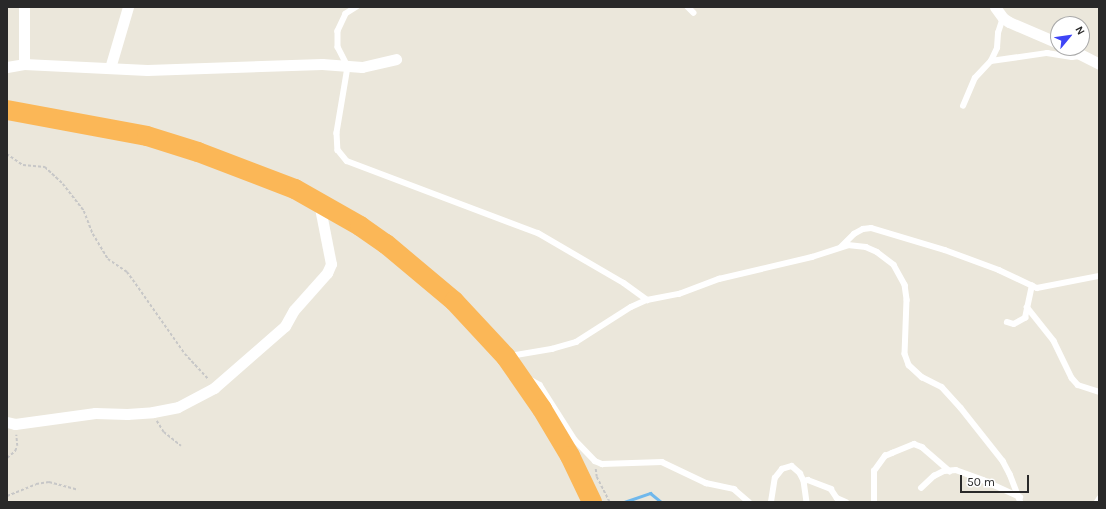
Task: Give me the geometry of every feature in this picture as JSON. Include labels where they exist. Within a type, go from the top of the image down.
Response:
[{"type":"highway","points":[[7,110],[147,136],[248,170],[295,189],[360,226],[386,244],[454,301],[506,357],[570,456],[592,502]]},
{"type":"street","points":[[24,7],[24,64]]},
{"type":"street","points":[[110,68],[128,7]]},
{"type":"street","points":[[995,7],[1003,18],[1018,28],[1050,40]]},
{"type":"street","points":[[1083,56],[1099,64]]},
{"type":"street","points":[[7,67],[24,64],[147,70],[322,64],[362,67],[396,59]]},
{"type":"street","points":[[11,423],[95,413],[127,414],[153,412],[178,407],[214,388],[285,326],[294,310],[328,273],[331,264],[319,203]]},
{"type":"lane","points":[[357,7],[346,14],[338,31],[338,47],[348,67],[337,133],[338,150],[347,161],[538,234],[624,283],[646,300]]},
{"type":"lane","points":[[688,7],[694,13]]},
{"type":"lane","points":[[963,106],[975,78],[991,61],[997,48],[998,33],[1003,18]]},
{"type":"lane","points":[[991,61],[1050,53]]},
{"type":"lane","points":[[1066,56],[1076,56]]},
{"type":"lane","points":[[841,247],[854,234],[863,229],[871,228],[945,250],[999,270],[1037,288],[1052,287],[1099,276]]},
{"type":"lane","points":[[506,357],[552,349],[576,342],[631,307],[646,300],[679,294],[725,278],[812,257],[841,247],[856,245],[866,247],[886,257],[894,265],[905,285],[907,300],[905,354],[909,365],[922,377],[942,387],[961,408],[1003,461],[1020,500]]},
{"type":"lane","points":[[1007,322],[1014,324],[1025,318],[1032,286]]},
{"type":"lane","points":[[1027,307],[1054,341],[1072,378],[1078,385],[1099,392]]},
{"type":"lane","points":[[521,378],[530,380],[540,385],[575,440],[595,461],[602,464],[662,462],[706,483],[734,489],[749,502]]},
{"type":"lane","points":[[874,502],[874,471],[885,456],[914,444],[922,447],[950,471]]},
{"type":"lane","points":[[771,502],[775,478],[782,469],[792,466],[800,473],[804,481],[807,502]]},
{"type":"lane","points":[[921,488],[934,476],[956,470],[968,473],[1020,500]]},
{"type":"lane","points":[[804,481],[808,480],[831,489],[837,498],[846,502]]},
{"type":"path","points":[[7,154],[23,165],[45,167],[63,184],[84,211],[93,234],[108,259],[127,272],[134,280],[168,326],[185,354],[206,376],[214,388]]},
{"type":"path","points":[[153,412],[164,432],[181,446]]},
{"type":"path","points":[[7,458],[15,451],[17,446],[11,423]]},
{"type":"path","points":[[595,461],[597,477],[610,502]]},
{"type":"path","points":[[7,496],[36,484],[49,482],[59,483],[78,490]]},
{"type":"waterway","points":[[624,502],[650,493],[661,502]]}]
